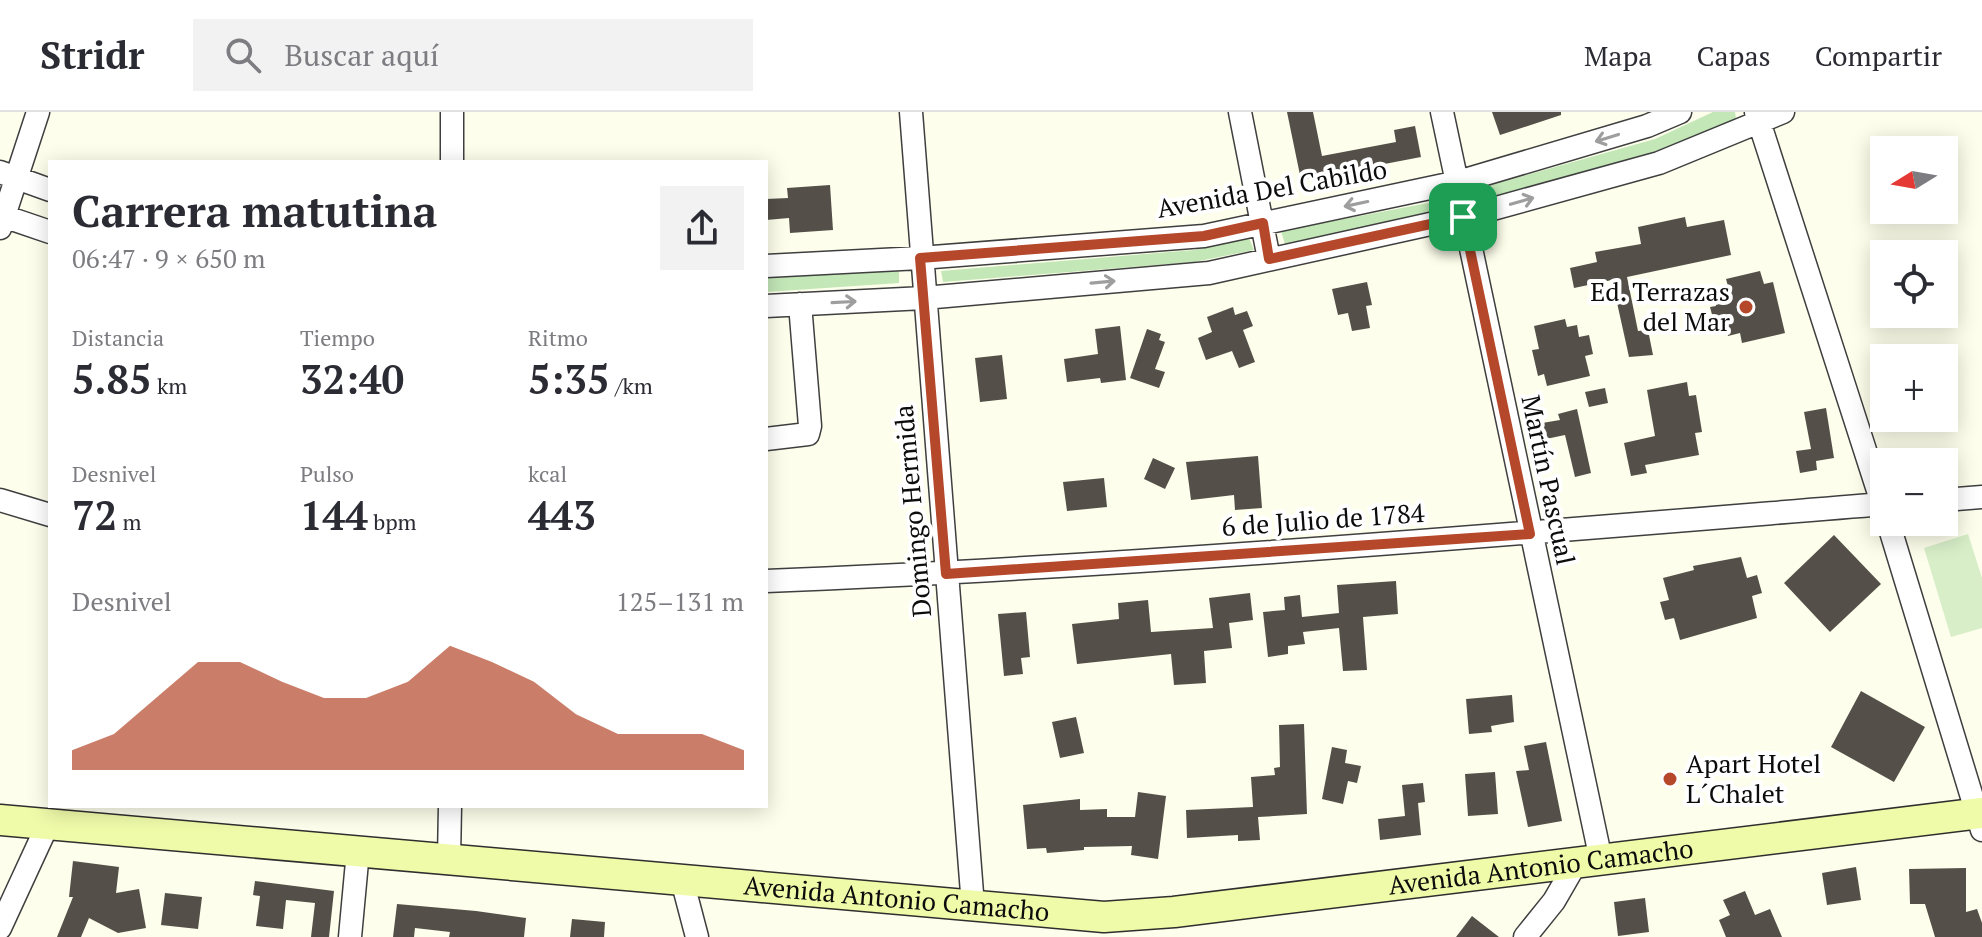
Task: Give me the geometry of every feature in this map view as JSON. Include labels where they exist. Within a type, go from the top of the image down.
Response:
[{"type":"street","points":[[38,112],[9,176],[1,220],[48,232]]},
{"type":"street","points":[[452,112],[452,160]]},
{"type":"street","name":"Domingo Hermida","points":[[911,112],[973,906]]},
{"type":"street","points":[[1240,112],[1269,259]]},
{"type":"street","name":"Martín Pascual","points":[[1442,112],[1530,534],[1589,862]]},
{"type":"street","name":"Avenida Del Cabildo","points":[[768,266],[920,258],[1204,236],[1458,182],[1647,126],[1680,112]]},
{"type":"street","points":[[768,306],[924,298],[1209,273],[1463,217],[1659,163],[1758,117],[1783,112]]},
{"type":"street","points":[[1758,117],[1870,464]]},
{"type":"street","points":[[9,176],[48,189]]},
{"type":"street","points":[[768,439],[808,434],[810,426],[800,304]]},
{"type":"street","points":[[1958,499],[1982,497]]},
{"type":"street","points":[[0,500],[48,514]]},
{"type":"street","name":"6 de Julio de 1784","points":[[768,581],[946,574],[1870,511]]},
{"type":"street","points":[[1893,536],[1980,819]]},
{"type":"street","points":[[449,859],[450,808]]},
{"type":"street","name":"Avenida Antonio Camacho","points":[[0,820],[973,906],[1109,927],[1174,912],[1980,819]]},
{"type":"street","points":[[0,928],[48,824]]},
{"type":"street","points":[[350,937],[358,851]]},
{"type":"street","points":[[1525,937],[1589,862]]},
{"type":"street","points":[[682,880],[697,937]]},
{"type":"green space","points":[[1713,112],[1735,112],[1736,119],[1656,151],[1481,202],[1477,189],[1655,139]]},
{"type":"green space","points":[[1444,200],[1446,210],[1285,244],[1281,231]]},
{"type":"green space","points":[[1249,238],[1254,250],[1194,262],[943,282],[941,271],[1194,250]]},
{"type":"green space","points":[[899,269],[899,283],[768,292],[768,278]]},
{"type":"green space","points":[[1968,534],[1982,578],[1982,628],[1951,637],[1924,548]]},
{"type":"building","points":[[1287,112],[1313,112],[1322,156],[1396,142],[1394,130],[1415,126],[1421,157],[1301,180]]},
{"type":"building","points":[[1492,112],[1561,112],[1561,115],[1500,135]]},
{"type":"building","points":[[830,185],[833,230],[790,233],[789,218],[768,220],[768,199],[788,198],[787,188]]},
{"type":"building","points":[[1685,217],[1687,227],[1724,220],[1731,255],[1627,277],[1638,331],[1648,330],[1653,355],[1629,357],[1612,280],[1574,288],[1570,268],[1597,262],[1595,252],[1641,244],[1638,227]]},
{"type":"building","name":"Ed. Terrazas del Mar","points":[[1760,271],[1764,284],[1773,282],[1785,333],[1742,343],[1740,333],[1728,336],[1725,323],[1715,326],[1710,307],[1716,306],[1714,294],[1729,290],[1726,279]]},
{"type":"building","points":[[1367,282],[1372,305],[1366,306],[1370,328],[1352,331],[1348,313],[1338,315],[1332,289]]},
{"type":"building","points":[[1233,307],[1235,315],[1247,311],[1253,326],[1243,330],[1255,362],[1239,368],[1232,351],[1206,360],[1198,338],[1212,332],[1207,317]]},
{"type":"building","points":[[1565,319],[1567,327],[1577,325],[1579,337],[1589,335],[1593,354],[1585,356],[1590,376],[1547,386],[1544,374],[1538,376],[1532,350],[1539,349],[1534,326]]},
{"type":"building","points":[[1120,326],[1126,380],[1101,383],[1100,378],[1067,382],[1064,359],[1098,354],[1095,329]]},
{"type":"building","points":[[1147,329],[1161,334],[1159,340],[1165,342],[1155,369],[1165,372],[1159,388],[1130,378]]},
{"type":"building","points":[[1002,355],[1007,399],[980,402],[975,358]]},
{"type":"building","points":[[1687,382],[1689,396],[1696,395],[1702,432],[1695,433],[1699,455],[1645,465],[1647,473],[1631,476],[1624,443],[1655,436],[1647,390]]},
{"type":"building","points":[[1605,388],[1608,403],[1589,407],[1585,392]]},
{"type":"building","points":[[1826,408],[1834,458],[1816,461],[1817,470],[1800,473],[1796,451],[1811,449],[1804,412]]},
{"type":"building","points":[[1577,409],[1591,473],[1575,477],[1565,435],[1546,439],[1542,423],[1560,420],[1558,414]]},
{"type":"building","points":[[1258,456],[1262,508],[1235,510],[1234,495],[1191,500],[1186,462]]},
{"type":"building","points":[[1153,458],[1175,468],[1165,489],[1144,479]]},
{"type":"building","points":[[1104,478],[1107,507],[1067,511],[1063,482]]},
{"type":"building","points":[[1834,535],[1881,584],[1830,632],[1784,583]]},
{"type":"building","points":[[1741,557],[1747,578],[1757,575],[1762,593],[1752,596],[1757,618],[1680,640],[1674,618],[1665,620],[1660,602],[1669,600],[1663,578],[1694,570],[1693,566]]},
{"type":"building","points":[[1396,581],[1398,614],[1363,617],[1367,670],[1343,671],[1339,628],[1303,632],[1305,644],[1288,646],[1288,654],[1268,657],[1263,612],[1285,610],[1284,597],[1300,595],[1302,617],[1339,613],[1337,585]]},
{"type":"building","points":[[1250,593],[1253,620],[1229,623],[1232,648],[1204,651],[1206,683],[1174,685],[1171,654],[1077,664],[1072,624],[1119,619],[1118,603],[1148,600],[1151,632],[1213,628],[1209,598]]},
{"type":"building","points":[[1026,612],[1030,657],[1021,658],[1023,674],[1004,676],[998,614]]},
{"type":"building","points":[[1861,691],[1925,727],[1894,782],[1831,747]]},
{"type":"building","points":[[1512,695],[1514,722],[1491,726],[1492,732],[1469,734],[1466,699]]},
{"type":"building","points":[[1076,717],[1084,753],[1060,758],[1052,722]]},
{"type":"building","points":[[1304,724],[1307,814],[1258,817],[1260,840],[1238,841],[1238,835],[1187,838],[1186,810],[1253,807],[1251,777],[1275,775],[1274,768],[1280,767],[1279,725]]},
{"type":"building","points":[[1546,742],[1562,821],[1528,827],[1516,771],[1529,770],[1524,746]]},
{"type":"building","points":[[1332,747],[1347,750],[1345,763],[1361,766],[1357,783],[1348,781],[1343,804],[1322,799]]},
{"type":"building","points":[[1495,772],[1498,814],[1468,816],[1465,774]]},
{"type":"building","points":[[1423,783],[1425,802],[1418,803],[1421,835],[1380,840],[1378,819],[1405,816],[1402,785]]},
{"type":"building","points":[[1138,792],[1166,796],[1158,859],[1131,855],[1132,846],[1084,847],[1084,850],[1047,853],[1046,848],[1027,849],[1023,805],[1080,799],[1080,810],[1107,809],[1107,817],[1135,817]]},
{"type":"building","points":[[73,861],[119,867],[116,893],[139,889],[146,928],[118,933],[89,918],[81,937],[57,937],[73,897],[69,897]]},
{"type":"building","points":[[1856,867],[1861,900],[1827,905],[1822,873]]},
{"type":"building","points":[[1966,868],[1966,912],[1977,909],[1982,923],[1982,937],[1935,937],[1925,904],[1910,904],[1909,869]]},
{"type":"building","points":[[255,881],[334,891],[329,937],[311,937],[315,903],[286,900],[283,929],[256,926],[260,896],[253,895]]},
{"type":"building","points":[[1745,891],[1755,915],[1770,909],[1782,937],[1726,937],[1719,920],[1730,915],[1723,900]]},
{"type":"building","points":[[165,893],[202,897],[198,929],[161,925]]},
{"type":"building","points":[[1645,898],[1649,932],[1618,936],[1614,902]]},
{"type":"building","points":[[397,904],[526,918],[524,937],[449,937],[450,932],[415,928],[414,937],[393,937]]},
{"type":"building","points":[[1472,916],[1499,937],[1456,937]]},
{"type":"building","points":[[572,919],[605,922],[604,937],[570,937]]},
{"type":"place","name":"Ed. Terrazas del Mar","points":[[1746,307]]},
{"type":"place","name":"Apart Hotel L´Chalet","points":[[1670,779]]},
{"type":"route","points":[[1463,217],[1530,534],[946,574],[920,258],[1204,236],[1263,223],[1269,259],[1463,217]]}]
